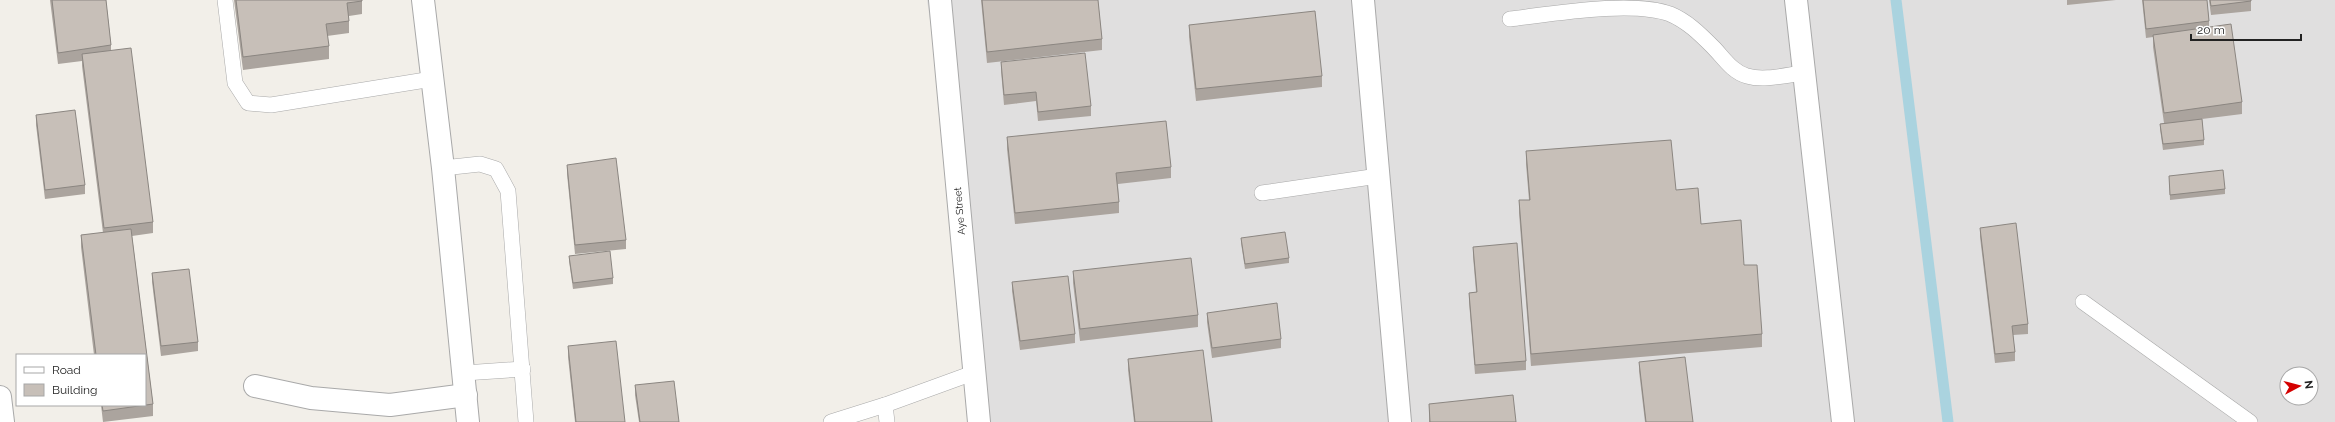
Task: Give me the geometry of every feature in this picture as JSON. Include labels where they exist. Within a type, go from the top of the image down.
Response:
[{"type":"street","points":[[423,0],[443,168],[468,422]]},
{"type":"street","name":"Aye Street","points":[[940,0],[973,373],[979,422]]},
{"type":"street","points":[[1363,0],[1400,422]]},
{"type":"street","points":[[1796,0],[1843,422]]},
{"type":"street","points":[[255,386],[311,398],[390,405],[466,395]]},
{"type":"street","points":[[0,397],[3,422]]},
{"type":"lane","points":[[224,0],[235,83],[248,103],[270,105],[432,79]]},
{"type":"lane","points":[[1510,19],[1603,8],[1646,8],[1669,13],[1689,25],[1734,70],[1745,76],[1757,78],[1804,74]]},
{"type":"lane","points":[[443,168],[480,164],[496,169],[508,191],[526,422]]},
{"type":"lane","points":[[1262,194],[1378,176]]},
{"type":"lane","points":[[2083,302],[2250,422]]},
{"type":"lane","points":[[464,373],[522,369]]},
{"type":"lane","points":[[831,422],[885,405],[973,373]]},
{"type":"lane","points":[[885,405],[887,422]]},
{"type":"shaded area","points":[[927,0],[2335,0],[2335,422],[989,422]]},
{"type":"building","points":[[52,0],[106,0],[111,45],[58,53]]},
{"type":"building","points":[[236,0],[362,1],[347,3],[349,21],[326,24],[329,46],[243,57]]},
{"type":"building","points":[[982,0],[1098,0],[1102,39],[987,52]]},
{"type":"building","points":[[2143,0],[2207,0],[2209,21],[2146,29]]},
{"type":"building","points":[[2210,0],[2251,0],[2251,1],[2211,6]]},
{"type":"building","points":[[1315,11],[1322,76],[1196,89],[1189,25]]},
{"type":"building","points":[[2231,24],[2242,102],[2164,113],[2153,35]]},
{"type":"building","points":[[131,48],[153,222],[104,228],[82,54]]},
{"type":"building","points":[[1085,53],[1091,106],[1038,112],[1036,92],[1004,95],[1001,62]]},
{"type":"building","points":[[75,110],[85,185],[45,190],[36,115]]},
{"type":"building","points":[[2202,119],[2204,140],[2163,144],[2160,124]]},
{"type":"building","points":[[1166,121],[1171,167],[1116,173],[1119,202],[1015,213],[1007,137]]},
{"type":"building","points":[[1671,140],[1676,190],[1698,188],[1701,224],[1741,220],[1744,265],[1757,265],[1762,334],[1531,354],[1519,200],[1530,200],[1526,151]]},
{"type":"building","points":[[616,158],[626,240],[575,245],[567,165]]},
{"type":"building","points":[[2223,170],[2225,189],[2170,195],[2169,176]]},
{"type":"building","points":[[2016,223],[2028,324],[2012,326],[2015,352],[1995,354],[1980,228]]},
{"type":"building","points":[[131,229],[153,404],[146,405],[146,354],[96,354],[81,235]]},
{"type":"building","points":[[1285,232],[1289,258],[1245,264],[1241,238]]},
{"type":"building","points":[[1517,243],[1526,361],[1475,365],[1469,293],[1477,292],[1473,247]]},
{"type":"building","points":[[610,251],[613,278],[573,283],[569,256]]},
{"type":"building","points":[[1191,258],[1198,315],[1080,329],[1073,271]]},
{"type":"building","points":[[189,269],[198,342],[161,346],[152,273]]},
{"type":"building","points":[[1068,276],[1075,334],[1020,341],[1012,282]]},
{"type":"building","points":[[1277,303],[1281,339],[1212,348],[1207,313]]},
{"type":"building","points":[[616,341],[625,422],[576,422],[568,346]]},
{"type":"building","points":[[1203,350],[1212,422],[1135,422],[1128,359]]},
{"type":"building","points":[[1685,357],[1693,422],[1646,422],[1639,362]]},
{"type":"building","points":[[674,381],[679,422],[640,422],[635,385]]},
{"type":"building","points":[[1513,395],[1516,422],[1430,422],[1429,404]]},
{"type":"building","points":[[102,406],[139,406],[103,411]]},
{"type":"waterway","points":[[1896,0],[1948,422]]}]
